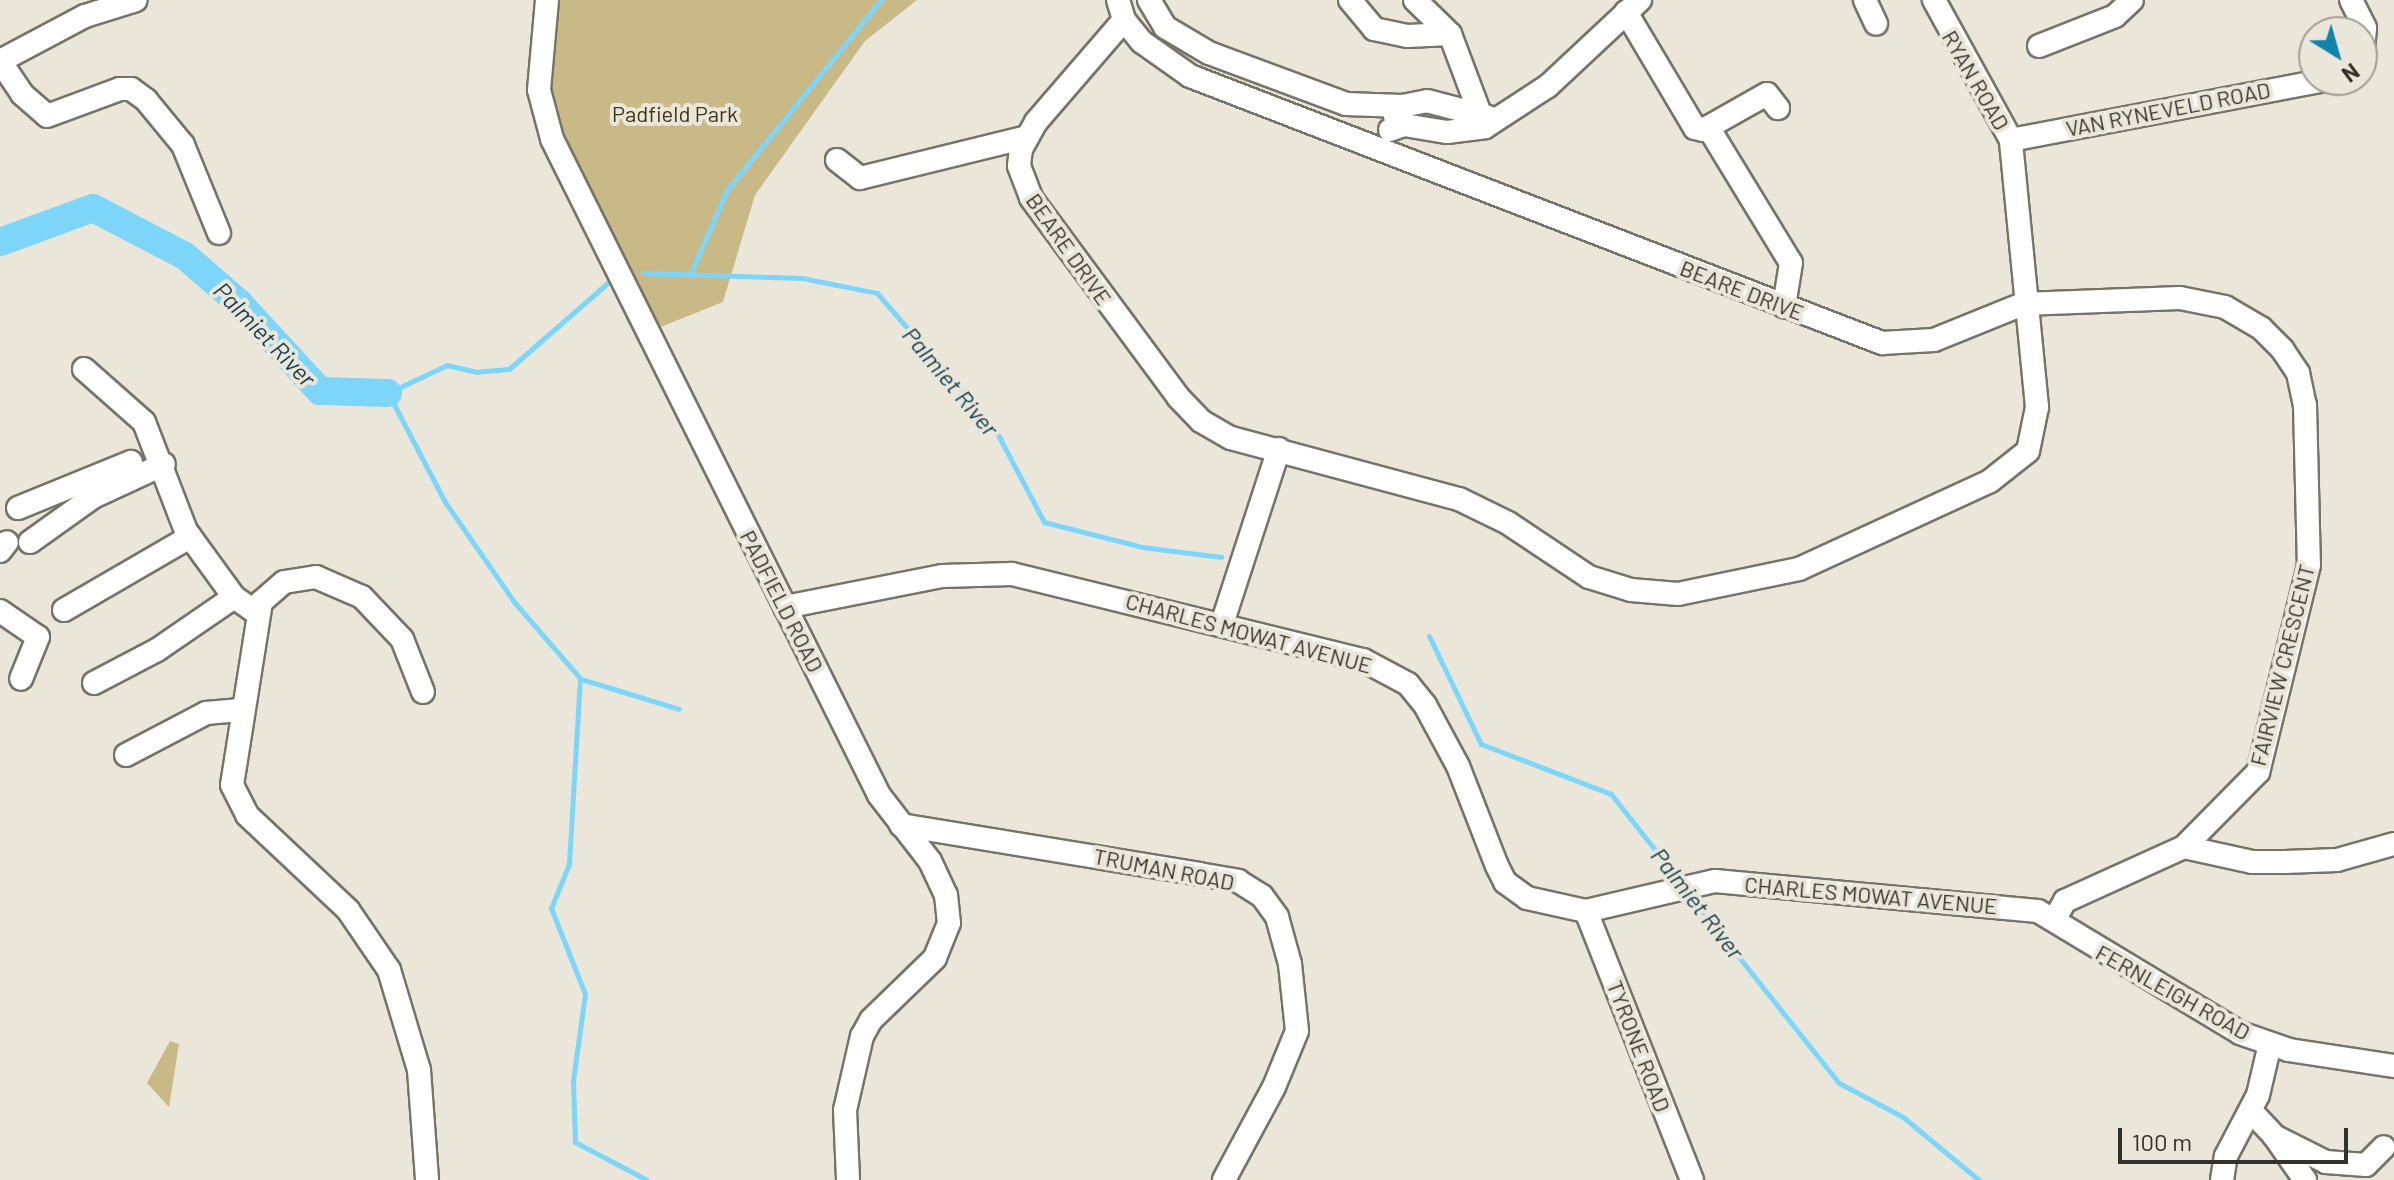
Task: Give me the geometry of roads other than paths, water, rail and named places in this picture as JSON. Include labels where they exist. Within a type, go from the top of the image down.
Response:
[{"type":"street","points":[[136,0],[85,16],[0,61],[22,94],[47,116],[120,89],[131,89],[146,100],[183,145],[219,233]]},
{"type":"street","name":"PADFIELD ROAD","points":[[547,0],[539,70],[544,118],[879,795],[935,869],[946,895],[949,923],[935,958],[871,1020],[862,1036],[845,1110],[848,1180]]},
{"type":"street","points":[[1149,0],[1165,27],[1209,53],[1346,104],[1402,106],[1427,101],[1487,120]]},
{"type":"street","points":[[1350,0],[1374,29],[1407,36],[1450,34]]},
{"type":"street","points":[[1415,0],[1450,34],[1487,120]]},
{"type":"street","points":[[1865,0],[1876,24]]},
{"type":"street","name":"RYAN ROAD","points":[[1934,0],[2011,140],[2023,304]]},
{"type":"street","points":[[2039,46],[2115,16],[2132,0]]},
{"type":"street","points":[[1386,140],[1404,125],[1455,132],[1487,120],[1548,86],[1633,6],[1691,125],[1699,130],[1708,127],[1764,95],[1778,108]]},
{"type":"street","name":"BEARE DRIVE","points":[[1121,10],[1153,54],[1190,76],[1386,140],[1784,306],[1882,343],[1909,344],[1960,333],[2023,304],[2037,422],[2020,462],[1835,555],[1735,586],[1678,594],[1609,585],[1459,499],[1215,431],[1153,367],[1031,198],[1019,166],[1027,137],[1121,10]]},
{"type":"street","name":"VAN RYNEVELD ROAD","points":[[2011,140],[2298,85]]},
{"type":"street","points":[[1386,140],[1402,106]]},
{"type":"street","points":[[1708,127],[1791,263],[1784,306]]},
{"type":"street","points":[[837,160],[860,178],[1027,137]]},
{"type":"street","name":"FAIRVIEW CRESCENT","points":[[2023,304],[2208,300],[2261,328],[2282,349],[2301,383],[2309,565],[2264,753],[2251,782],[2184,847],[2065,901],[2054,920]]},
{"type":"street","points":[[84,369],[132,408],[161,457],[190,537],[234,597],[258,614]]},
{"type":"street","points":[[1222,624],[1279,449]]},
{"type":"street","points":[[18,508],[161,457]]},
{"type":"street","points":[[30,542],[93,497],[161,457]]},
{"type":"street","points":[[64,610],[190,537]]},
{"type":"street","name":"CHARLES MOWAT AVENUE","points":[[785,607],[979,572],[1037,578],[1363,660],[1408,684],[1440,727],[1505,882],[1549,907],[1586,911],[1715,881],[2038,911],[2054,920]]},
{"type":"street","points":[[423,692],[396,630],[342,585],[306,576],[284,582],[267,593],[258,614],[234,795],[247,815],[348,910],[389,970],[419,1070],[427,1180]]},
{"type":"street","points":[[94,683],[157,650],[234,597]]},
{"type":"street","points":[[0,611],[38,637],[21,679]]},
{"type":"street","points":[[126,755],[206,713],[243,710]]},
{"type":"street","name":"TRUMAN ROAD","points":[[901,825],[1238,881],[1262,896],[1277,917],[1290,964],[1297,1031],[1224,1180]]},
{"type":"street","points":[[2184,847],[2252,862],[2285,862],[2337,860],[2394,844]]},
{"type":"street","name":"TYRONE ROAD","points":[[1586,911],[1692,1180]]},
{"type":"street","name":"FERNLEIGH ROAD","points":[[2054,920],[2173,996],[2270,1044],[2394,1066]]},
{"type":"street","points":[[2222,1180],[2226,1156],[2251,1111],[2270,1044]]},
{"type":"street","points":[[2251,1111],[2274,1136],[2305,1180]]},
{"type":"street","points":[[2274,1136],[2346,1167],[2366,1165],[2384,1147]]},
{"type":"waterway","points":[[691,273],[727,190],[881,0]]},
{"type":"waterway","name":"Palmiet River","points":[[0,242],[93,208],[185,256],[239,303],[320,391],[388,393]]},
{"type":"waterway","name":"Palmiet River","points":[[643,273],[802,278],[877,293],[996,431],[1044,522],[1142,547],[1221,557]]},
{"type":"waterway","points":[[611,280],[509,369],[477,372],[447,365],[388,393],[445,502],[515,603],[580,678],[569,864],[551,908],[585,994],[573,1081],[575,1142],[647,1180]]},
{"type":"waterway","name":"Palmiet River","points":[[1429,636],[1481,744],[1611,794],[1682,884]]},
{"type":"waterway","points":[[581,679],[679,709]]},
{"type":"waterway","name":"Palmiet River","points":[[1687,892],[1839,1083],[1903,1117],[1979,1180]]},
{"type":"park label","name":"Padfield Park","points":[[675,114]]}]
